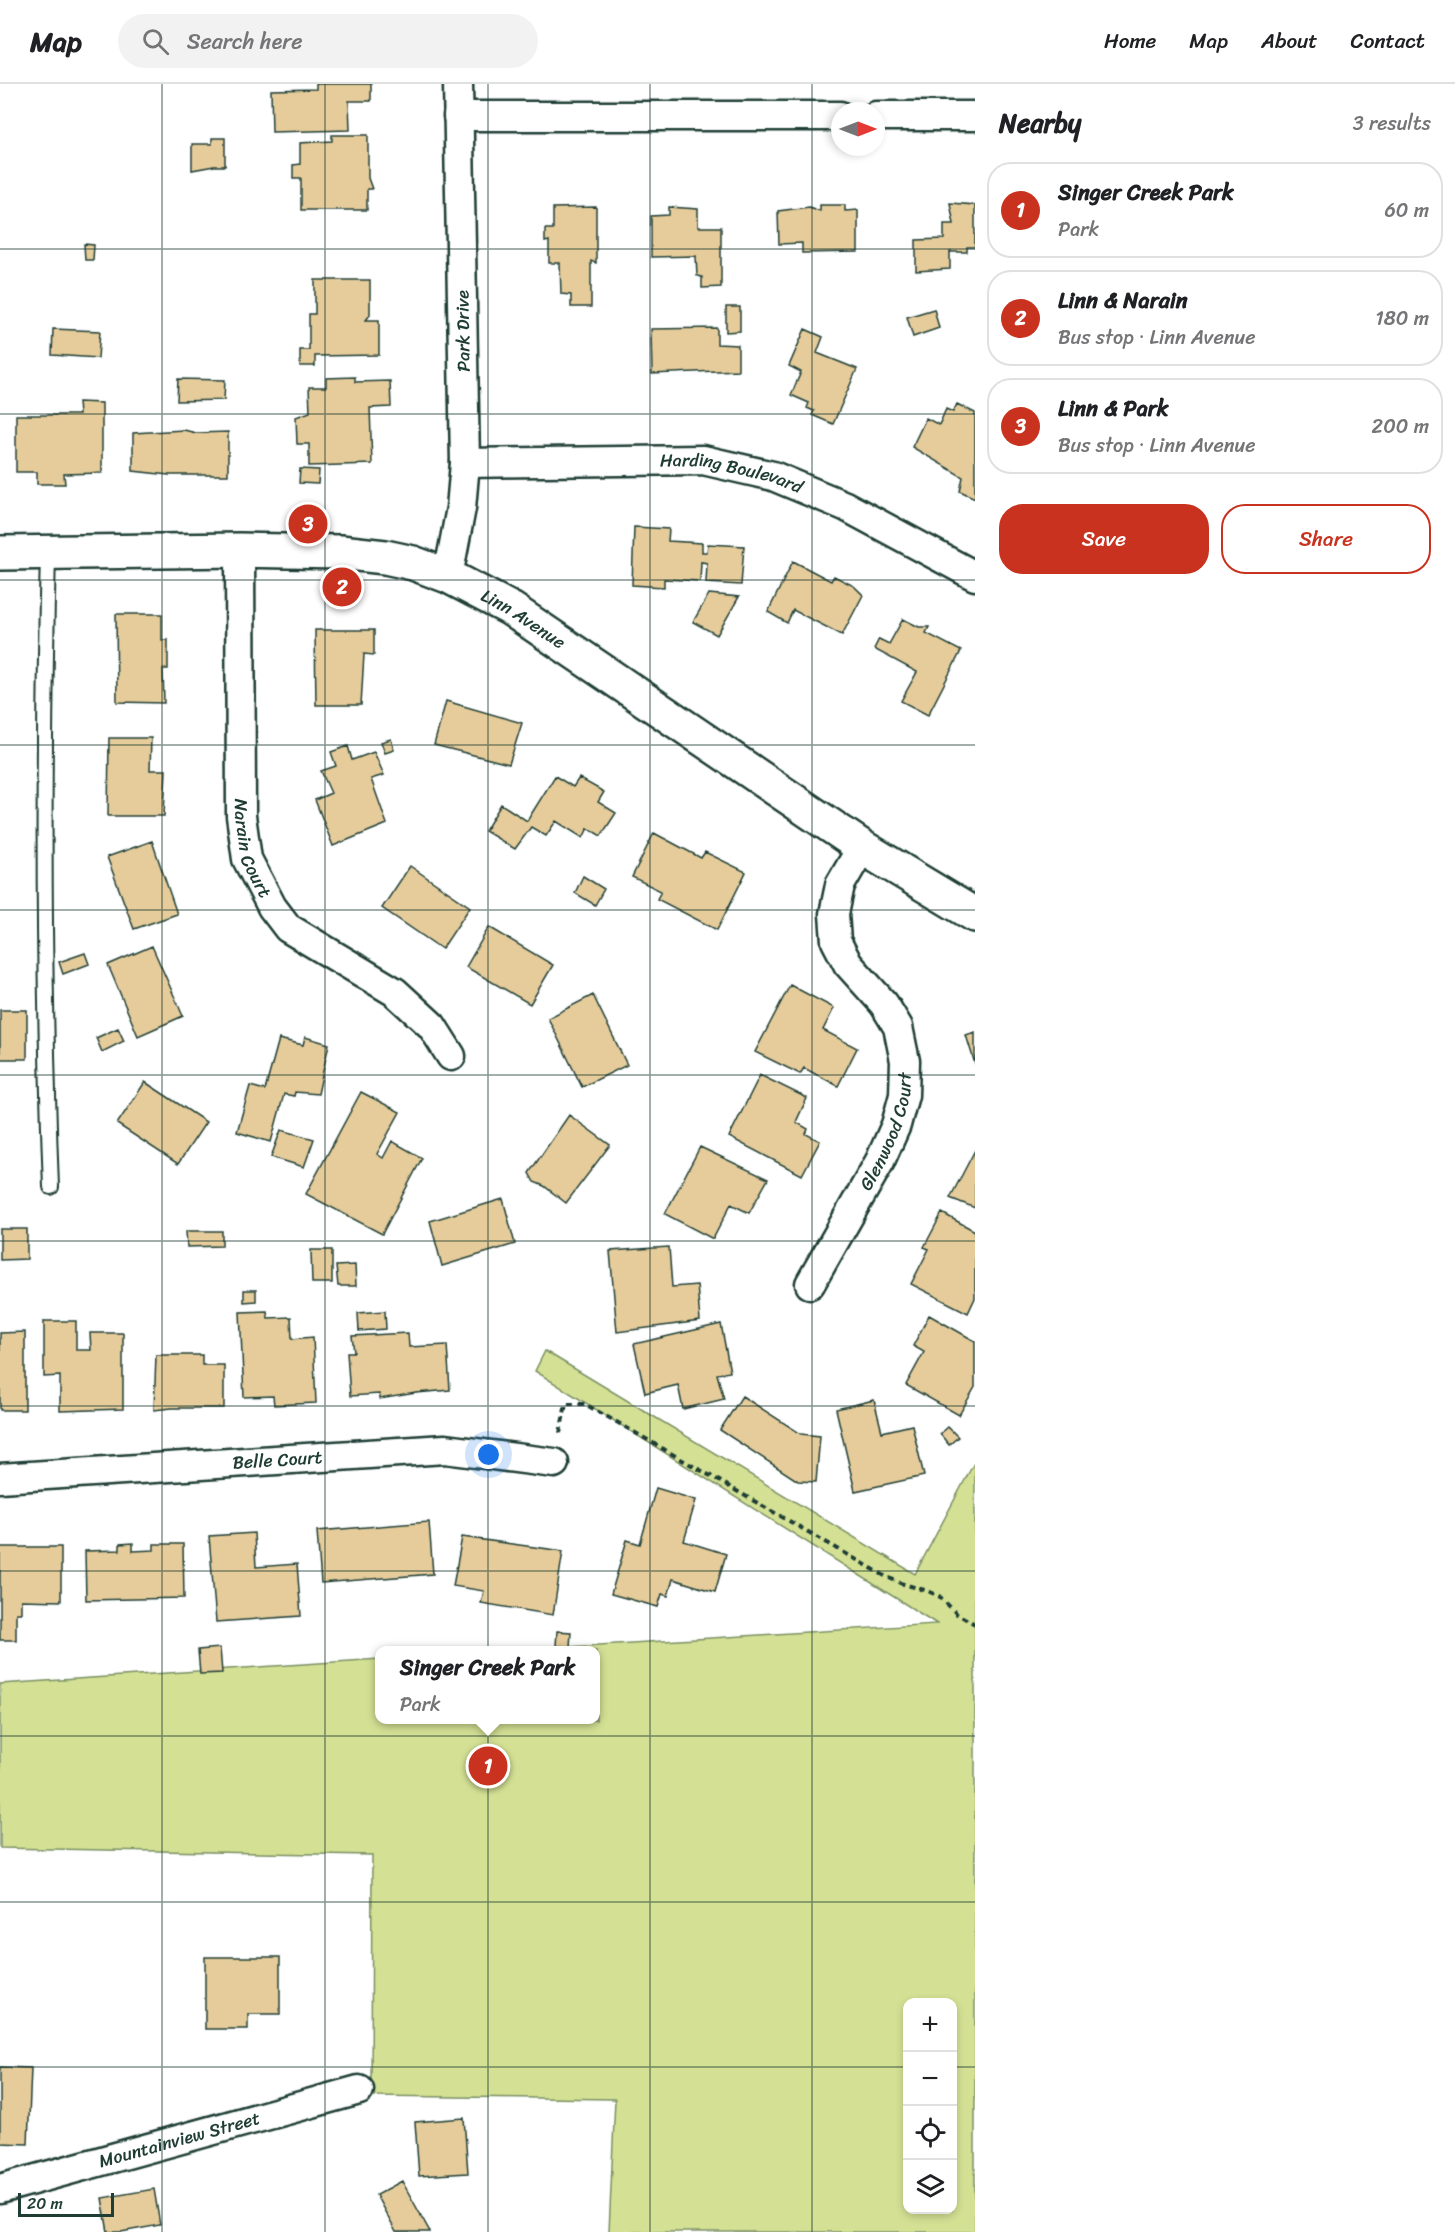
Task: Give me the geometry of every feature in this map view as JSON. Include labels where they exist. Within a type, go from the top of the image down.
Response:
[{"type":"main road","name":"Linn Avenue","points":[[0,553],[240,550],[340,552],[414,563],[448,576],[511,609],[862,847],[975,915]]},
{"type":"street","name":"Park Drive","points":[[448,576],[461,508],[465,463],[458,84]]},
{"type":"street","points":[[458,116],[831,116]]},
{"type":"street","points":[[885,116],[975,116]]},
{"type":"street","name":"Harding Boulevard","points":[[465,463],[703,460],[773,476],[845,506],[975,576]]},
{"type":"street","name":"Narain Court","points":[[240,550],[241,816],[247,860],[272,907],[288,928],[395,992],[432,1026],[451,1056]]},
{"type":"street","name":"Glenwood Court","points":[[810,1284],[879,1161],[896,1125],[904,1095],[905,1060],[898,1027],[884,1004],[848,964],[836,941],[834,914],[840,885],[862,847]]},
{"type":"street","name":"Belle Court","points":[[0,1478],[444,1449],[554,1463]]},
{"type":"street","name":"Mountainview Street","points":[[0,2189],[359,2090]]},
{"type":"lane","points":[[48,552],[46,897],[51,1187]]},
{"type":"path","points":[[554,1463],[566,1404],[585,1404],[885,1576],[900,1584],[939,1596],[957,1614],[975,1624]]},
{"type":"green space","points":[[545,1351],[915,1574],[975,1461],[975,2232],[609,2232],[615,2099],[371,2096],[372,1855],[0,1848],[0,1684],[375,1659],[375,1724],[600,1724],[600,1646],[584,1646],[937,1624],[535,1371]]},
{"type":"building","points":[[316,84],[371,84],[371,101],[349,101],[350,130],[272,132],[271,90],[316,89]]},
{"type":"building","points":[[332,135],[368,135],[368,178],[372,189],[367,189],[367,210],[301,210],[301,178],[293,178],[293,165],[300,164],[300,143],[332,141]]},
{"type":"building","points":[[212,138],[225,138],[225,166],[192,170],[192,144],[212,144]]},
{"type":"building","points":[[950,203],[975,205],[975,247],[967,247],[967,252],[950,252],[950,269],[916,271],[916,240],[944,239],[944,224],[954,224]]},
{"type":"building","points":[[820,205],[845,205],[845,211],[858,210],[858,252],[802,253],[802,243],[779,244],[778,211],[809,207],[820,211]]},
{"type":"building","points":[[596,207],[596,263],[591,261],[591,307],[571,307],[571,295],[561,294],[560,263],[549,263],[549,241],[545,242],[545,229],[553,229],[553,208]]},
{"type":"building","points":[[669,207],[698,209],[698,227],[721,227],[721,287],[702,288],[702,277],[697,276],[696,256],[651,257],[651,216],[669,215]]},
{"type":"building","points":[[84,244],[94,245],[93,260],[85,260]]},
{"type":"building","points":[[315,280],[370,280],[370,315],[366,320],[379,320],[379,355],[315,356],[315,366],[300,366],[300,350],[309,350],[309,314],[315,314]]},
{"type":"building","points":[[726,307],[740,307],[740,331],[726,332]]},
{"type":"building","points":[[934,309],[939,328],[913,337],[907,317]]},
{"type":"building","points":[[717,328],[717,344],[738,345],[738,370],[652,374],[651,329]]},
{"type":"building","points":[[53,329],[100,331],[98,358],[52,355]]},
{"type":"building","points":[[805,329],[823,337],[817,353],[857,369],[833,424],[812,415],[814,411],[807,408],[809,403],[791,395],[801,372],[789,366]]},
{"type":"building","points":[[355,377],[355,382],[390,381],[391,407],[370,408],[372,464],[309,466],[309,444],[297,444],[296,417],[310,412],[309,387],[326,387],[326,378]]},
{"type":"building","points":[[178,379],[225,380],[224,400],[177,401]]},
{"type":"building","points":[[78,402],[102,403],[102,473],[64,474],[65,484],[37,484],[37,472],[16,472],[16,415],[79,415]]},
{"type":"building","points":[[957,404],[975,413],[975,498],[960,491],[963,477],[912,447],[926,418],[939,425],[946,409],[953,412]]},
{"type":"building","points":[[184,430],[196,433],[228,432],[228,475],[169,475],[133,471],[133,433]]},
{"type":"building","points":[[300,469],[319,470],[318,484],[299,483]]},
{"type":"building","points":[[634,527],[669,529],[668,541],[702,543],[702,552],[707,552],[708,544],[744,546],[741,585],[706,583],[707,563],[701,562],[700,581],[664,579],[664,587],[632,585]]},
{"type":"building","points":[[793,561],[831,581],[834,576],[854,586],[863,595],[842,635],[793,610],[787,623],[768,612]]},
{"type":"building","points":[[709,594],[739,597],[717,635],[693,622]]},
{"type":"building","points":[[116,614],[162,614],[162,640],[168,640],[168,669],[163,669],[164,703],[117,702]]},
{"type":"building","points":[[903,619],[919,627],[929,627],[926,633],[961,651],[928,715],[901,701],[917,672],[874,649],[879,639],[889,644]]},
{"type":"building","points":[[315,630],[374,630],[374,655],[364,654],[361,705],[316,705]]},
{"type":"building","points":[[446,701],[522,723],[509,764],[434,745]]},
{"type":"building","points":[[109,738],[151,738],[150,770],[166,770],[164,816],[108,816]]},
{"type":"building","points":[[391,739],[394,750],[385,753],[381,742]]},
{"type":"building","points":[[348,746],[352,760],[374,752],[384,775],[371,779],[387,824],[333,846],[315,800],[331,793],[321,771],[336,766],[331,752]]},
{"type":"building","points":[[555,776],[573,787],[579,778],[604,792],[598,802],[616,813],[601,836],[588,828],[583,838],[556,821],[546,836],[531,827],[515,849],[485,831],[501,804],[527,821]]},
{"type":"building","points":[[654,833],[701,858],[705,852],[746,872],[717,930],[657,899],[661,891],[632,877]]},
{"type":"building","points":[[152,841],[177,914],[134,929],[107,857]]},
{"type":"building","points":[[410,866],[470,907],[442,949],[382,908]]},
{"type":"building","points":[[583,876],[604,889],[595,905],[575,893]]},
{"type":"building","points":[[489,927],[553,965],[530,1004],[466,967]]},
{"type":"building","points":[[152,946],[183,1016],[138,1036],[108,965]]},
{"type":"building","points":[[85,953],[89,964],[63,974],[59,962]]},
{"type":"building","points":[[790,985],[834,1008],[823,1030],[857,1048],[838,1086],[804,1068],[800,1074],[755,1052]]},
{"type":"building","points":[[593,995],[627,1065],[582,1087],[548,1018]]},
{"type":"building","points":[[0,1010],[27,1010],[27,1059],[0,1059]]},
{"type":"building","points":[[118,1028],[124,1041],[102,1052],[96,1038]]},
{"type":"building","points":[[975,1032],[975,1064],[966,1035]]},
{"type":"building","points":[[305,1037],[329,1044],[318,1094],[295,1092],[294,1096],[284,1094],[271,1142],[237,1132],[250,1086],[265,1090],[279,1039],[303,1045]]},
{"type":"building","points":[[760,1075],[807,1098],[796,1122],[808,1129],[806,1134],[820,1141],[802,1175],[729,1137]]},
{"type":"building","points":[[145,1082],[206,1122],[178,1164],[117,1124]]},
{"type":"building","points":[[361,1092],[400,1112],[377,1154],[383,1158],[392,1141],[422,1158],[382,1234],[306,1194]]},
{"type":"building","points":[[569,1115],[610,1145],[566,1203],[544,1186],[534,1182],[529,1173]]},
{"type":"building","points":[[281,1130],[314,1139],[304,1167],[271,1157]]},
{"type":"building","points":[[700,1147],[768,1179],[749,1213],[731,1204],[713,1239],[665,1214]]},
{"type":"building","points":[[975,1150],[975,1208],[950,1198]]},
{"type":"building","points":[[503,1199],[515,1244],[442,1266],[430,1221]]},
{"type":"building","points":[[942,1213],[975,1231],[975,1298],[968,1313],[911,1284],[929,1249],[924,1247]]},
{"type":"building","points":[[0,1229],[27,1229],[27,1259],[0,1260]]},
{"type":"building","points":[[186,1231],[222,1231],[222,1246],[187,1247]]},
{"type":"building","points":[[669,1247],[672,1287],[697,1285],[700,1321],[617,1332],[610,1251]]},
{"type":"building","points":[[311,1250],[332,1250],[332,1283],[312,1283]]},
{"type":"building","points":[[355,1265],[356,1286],[338,1286],[336,1266]]},
{"type":"building","points":[[244,1290],[256,1290],[256,1301],[244,1302]]},
{"type":"building","points":[[267,1311],[268,1318],[291,1317],[292,1339],[313,1337],[316,1403],[274,1405],[273,1396],[244,1397],[240,1312]]},
{"type":"building","points":[[385,1311],[386,1329],[359,1331],[358,1313]]},
{"type":"building","points":[[929,1315],[975,1341],[975,1387],[959,1415],[906,1385],[924,1352],[913,1346]]},
{"type":"building","points":[[44,1321],[76,1321],[76,1350],[91,1350],[90,1333],[123,1333],[123,1409],[60,1411],[60,1376],[44,1377]]},
{"type":"building","points":[[721,1324],[730,1372],[717,1374],[724,1399],[683,1409],[678,1385],[645,1393],[634,1344]]},
{"type":"building","points":[[25,1332],[25,1410],[0,1410],[0,1333]]},
{"type":"building","points":[[408,1333],[409,1347],[447,1345],[450,1390],[380,1399],[379,1394],[350,1396],[347,1352],[354,1352],[352,1336]]},
{"type":"building","points":[[156,1355],[202,1355],[202,1365],[224,1365],[224,1408],[154,1410]]},
{"type":"building","points":[[742,1396],[801,1434],[820,1436],[816,1482],[798,1481],[720,1430]]},
{"type":"building","points":[[874,1400],[882,1432],[912,1425],[924,1476],[855,1491],[836,1409]]},
{"type":"building","points":[[948,1427],[958,1437],[949,1445],[940,1434]]},
{"type":"building","points":[[656,1488],[696,1500],[684,1541],[726,1554],[715,1592],[673,1579],[668,1596],[662,1594],[658,1607],[611,1594],[627,1540],[640,1544]]},
{"type":"building","points":[[429,1522],[433,1574],[321,1583],[317,1531]]},
{"type":"building","points":[[254,1533],[256,1567],[297,1564],[301,1616],[216,1622],[209,1536]]},
{"type":"building","points":[[462,1537],[563,1551],[553,1615],[481,1603],[484,1591],[453,1586]]},
{"type":"building","points":[[133,1543],[133,1551],[154,1550],[154,1544],[183,1544],[184,1598],[86,1600],[85,1551],[120,1550],[120,1544]]},
{"type":"building","points":[[0,1547],[61,1547],[61,1601],[21,1600],[21,1613],[16,1613],[16,1640],[0,1640]]},
{"type":"building","points":[[557,1631],[571,1632],[570,1646],[556,1646]]},
{"type":"building","points":[[220,1648],[222,1673],[200,1674],[198,1650]]},
{"type":"building","points":[[205,1957],[280,1957],[280,2014],[248,2014],[248,2029],[205,2029]]},
{"type":"building","points":[[0,2067],[31,2068],[28,2144],[0,2143]]},
{"type":"building","points":[[464,2118],[468,2173],[419,2176],[415,2122]]},
{"type":"building","points":[[402,2181],[430,2232],[396,2232],[376,2195]]},
{"type":"building","points":[[154,2189],[160,2225],[108,2232],[102,2198]]},
{"type":"place","name":"Linn & Park","points":[[308,524]]},
{"type":"place","name":"Linn & Narain","points":[[342,587]]},
{"type":"place","name":"Singer Creek Park","points":[[488,1766]]}]
